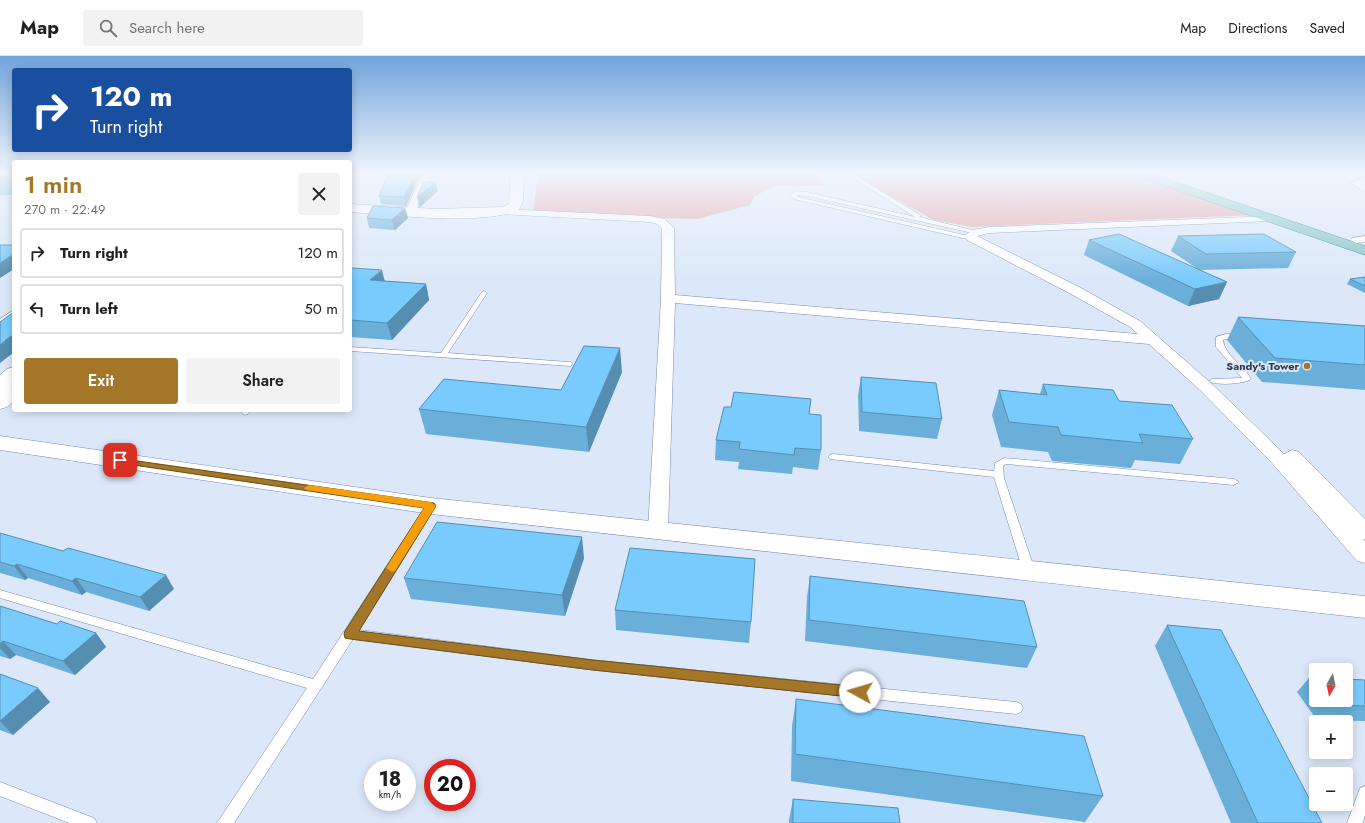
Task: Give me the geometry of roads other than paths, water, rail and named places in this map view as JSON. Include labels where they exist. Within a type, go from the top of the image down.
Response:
[{"type":"main road","points":[[1246,210],[1365,251]]},
{"type":"main road","points":[[1269,210],[1362,240]]},
{"type":"street","points":[[394,210],[474,213],[504,212],[650,219],[661,221],[668,228],[668,298],[658,530]]},
{"type":"street","points":[[504,212],[511,210]]},
{"type":"street","points":[[974,235],[1270,218]]},
{"type":"street","points":[[1293,226],[998,237],[997,239],[1116,303],[1162,332],[1274,439],[1365,532]]},
{"type":"street","points":[[974,235],[1135,324],[1206,387],[1280,460],[1365,556]]},
{"type":"street","points":[[668,298],[1154,340]]},
{"type":"street","points":[[0,386],[12,375]]},
{"type":"street","points":[[0,404],[12,393]]},
{"type":"street","points":[[0,444],[431,506],[1365,607]]},
{"type":"lane","points":[[853,210],[974,235]]},
{"type":"lane","points":[[877,210],[926,221],[974,235]]},
{"type":"lane","points":[[908,210],[926,221]]},
{"type":"lane","points":[[443,355],[484,293]]},
{"type":"lane","points":[[0,322],[12,313]]},
{"type":"lane","points":[[1213,380],[1241,381],[1247,379],[1220,347],[1219,339],[1226,336],[1252,337]]},
{"type":"lane","points":[[352,349],[568,364]]},
{"type":"lane","points":[[834,457],[998,474]]},
{"type":"lane","points":[[1029,571],[998,474],[998,465],[1004,461],[1234,482]]},
{"type":"lane","points":[[226,823],[350,634],[431,506]]},
{"type":"lane","points":[[0,594],[316,685]]},
{"type":"lane","points":[[350,634],[593,665],[1016,708]]},
{"type":"lane","points":[[0,789],[89,823]]},
{"type":"lane","points":[[1355,823],[1365,793]]},
{"type":"place","name":"Sandy's Tower","points":[[1307,366]]}]
